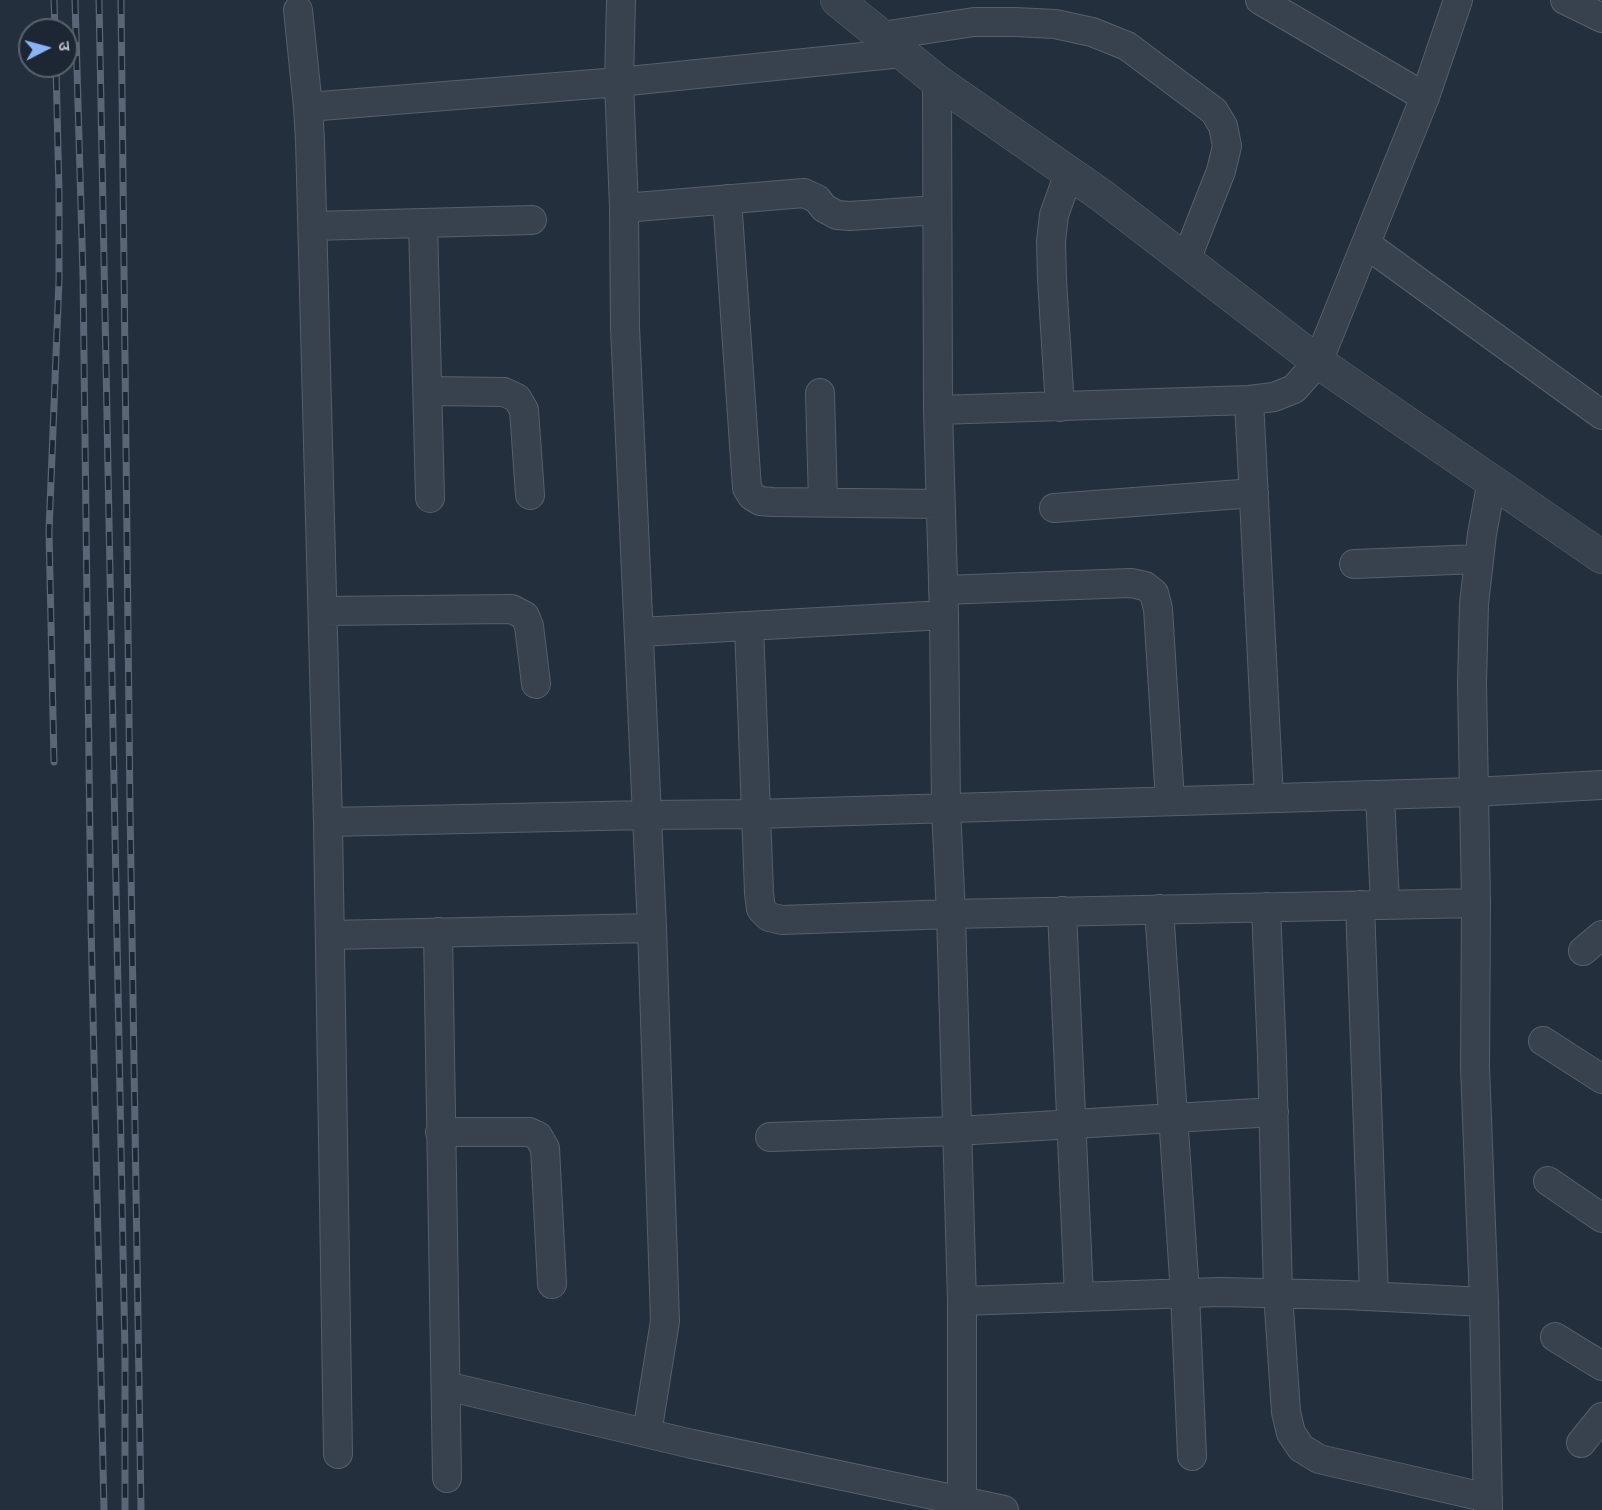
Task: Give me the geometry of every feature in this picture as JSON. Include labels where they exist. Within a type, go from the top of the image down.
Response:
[{"type":"street","points":[[621,0],[619,82],[624,208],[625,327],[652,928],[665,1321],[647,1433]]},
{"type":"street","points":[[837,0],[937,81],[1101,195],[1318,362],[1602,557]]},
{"type":"street","points":[[1260,0],[1425,97]]},
{"type":"street","points":[[938,410],[1249,400],[1274,397],[1294,389],[1318,362],[1425,97],[1458,0]]},
{"type":"street","points":[[1565,0],[1601,16]]},
{"type":"street","points":[[297,10],[308,107],[313,226],[328,822],[338,1455]]},
{"type":"street","points":[[308,107],[619,82],[892,45],[974,22],[1055,24],[1092,32],[1127,46],[1214,111],[1223,126],[1227,146],[1221,171],[1186,260]]},
{"type":"street","points":[[937,81],[938,410],[946,808],[962,1301],[962,1501]]},
{"type":"street","points":[[1060,407],[1052,280],[1052,241],[1054,215],[1069,173]]},
{"type":"street","points":[[624,208],[804,193],[817,199],[824,208],[837,215],[937,210]]},
{"type":"street","points":[[727,199],[747,488],[752,496],[760,501],[940,504]]},
{"type":"street","points":[[313,226],[532,220]]},
{"type":"street","points":[[423,223],[430,498]]},
{"type":"street","points":[[1366,244],[1602,415]]},
{"type":"street","points":[[428,391],[504,392],[517,398],[524,410],[530,495]]},
{"type":"street","points":[[820,393],[823,502]]},
{"type":"street","points":[[1249,400],[1269,798]]},
{"type":"street","points":[[1266,907],[1278,1293],[1286,1412],[1291,1433],[1301,1448],[1319,1459],[1488,1504],[1484,1302],[1475,1067],[1476,903],[1472,684],[1474,604],[1482,534],[1492,480]]},
{"type":"street","points":[[1054,508],[1254,493]]},
{"type":"street","points":[[1354,564],[1479,559]]},
{"type":"street","points":[[640,632],[749,626],[1131,583],[1145,586],[1154,593],[1158,609],[1170,801]]},
{"type":"street","points":[[323,611],[512,609],[525,616],[529,626],[536,684]]},
{"type":"street","points":[[749,626],[759,893],[761,909],[769,917],[782,920],[1062,911],[1476,903]]},
{"type":"street","points":[[328,822],[756,814],[1473,792],[1602,785]]},
{"type":"street","points":[[1374,1296],[1373,905],[1380,795]]},
{"type":"street","points":[[1159,909],[1185,1293],[1192,1456]]},
{"type":"street","points":[[1062,911],[1079,1297]]},
{"type":"street","points":[[330,935],[652,928]]},
{"type":"street","points":[[438,932],[447,1478]]},
{"type":"street","points":[[1543,1041],[1602,1079]]},
{"type":"street","points":[[770,1137],[957,1131],[1274,1112]]},
{"type":"street","points":[[440,1132],[529,1132],[538,1136],[545,1148],[552,1284]]},
{"type":"street","points":[[1548,1181],[1602,1218]]},
{"type":"street","points":[[962,1301],[1220,1292],[1374,1296],[1484,1302]]},
{"type":"street","points":[[1555,1337],[1602,1366]]},
{"type":"street","points":[[446,1386],[647,1433],[1004,1510]]},
{"type":"street","points":[[1581,1443],[1602,1418]]},
{"type":"railway","points":[[54,0],[55,18]]},
{"type":"railway","points":[[75,0],[83,276],[91,924],[104,1510]]},
{"type":"railway","points":[[99,0],[125,1354],[125,1510]]},
{"type":"railway","points":[[121,0],[141,1510]]},
{"type":"railway","points":[[54,762],[49,531],[59,280],[56,78]]}]
